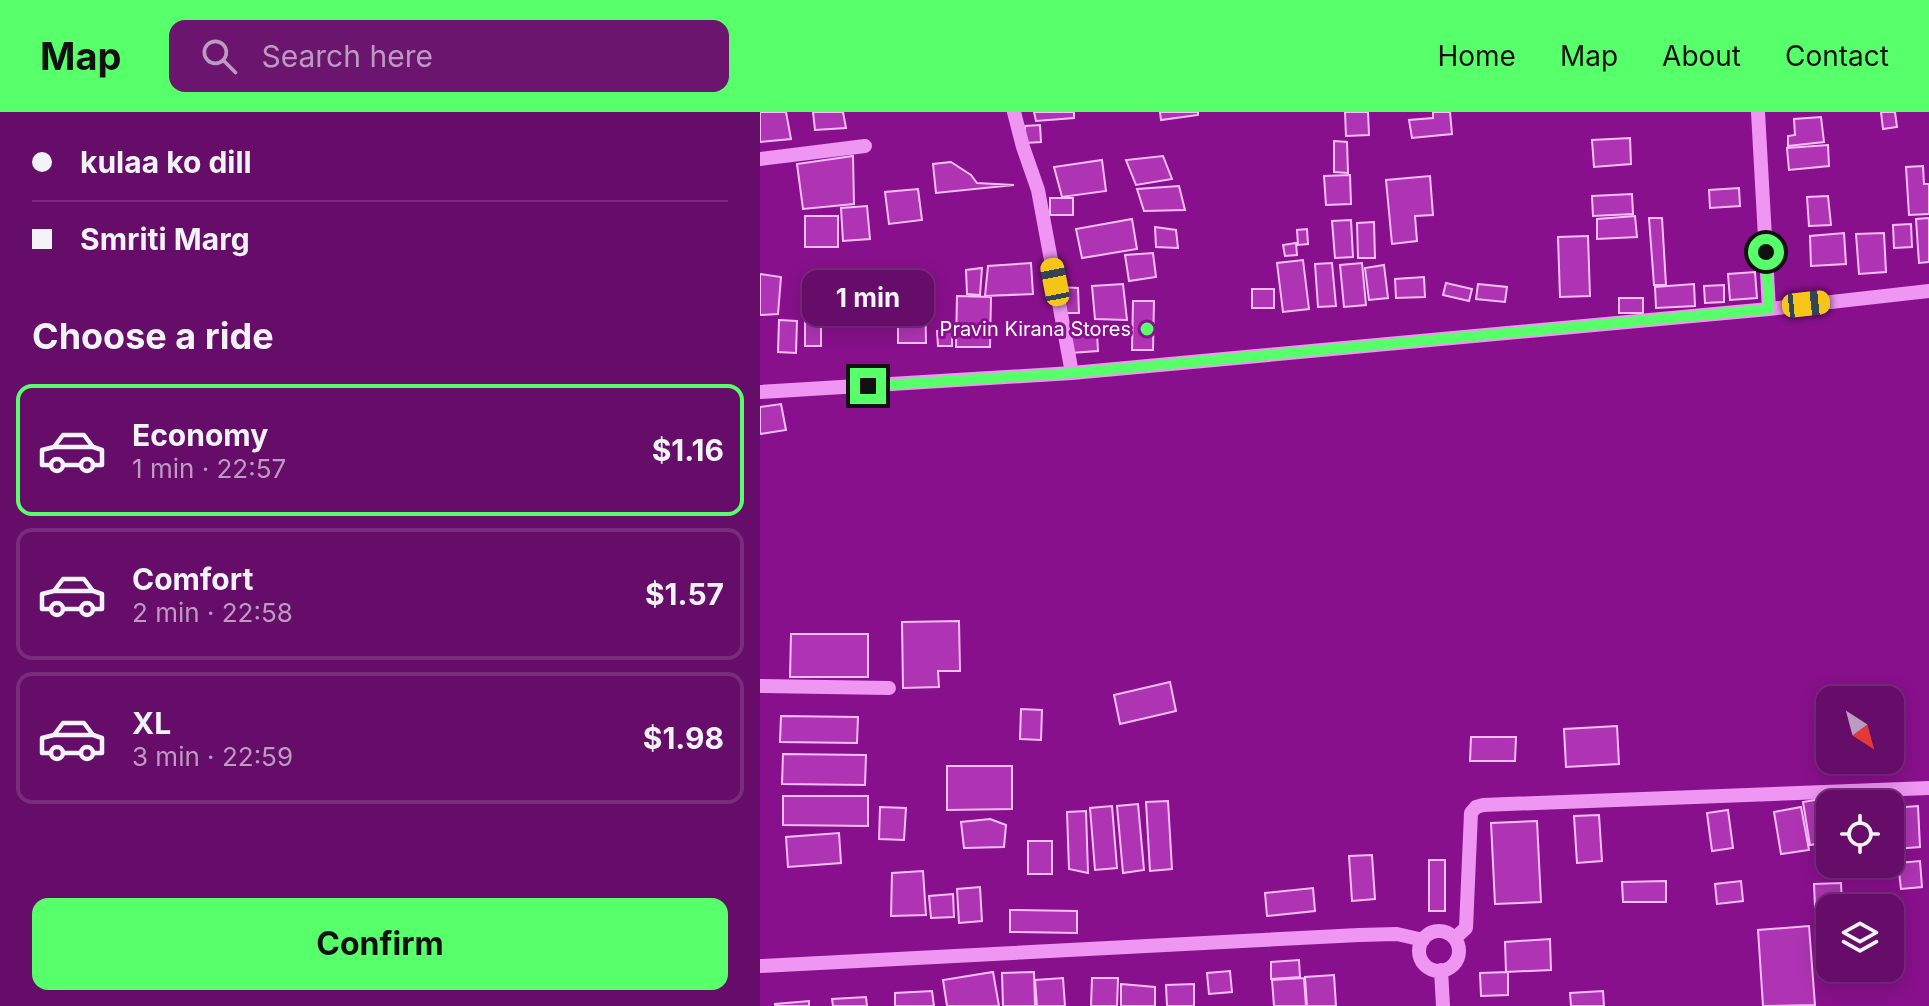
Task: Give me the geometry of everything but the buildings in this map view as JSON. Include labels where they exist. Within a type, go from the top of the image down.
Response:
[{"type":"street","points":[[1014,112],[1038,190],[1072,373]]},
{"type":"street","points":[[1758,112],[1769,309]]},
{"type":"street","points":[[760,159],[865,146]]},
{"type":"street","points":[[760,392],[1072,373],[1769,309],[1929,291]]},
{"type":"street","points":[[760,686],[889,688]]},
{"type":"street","points":[[1455,938],[1466,928],[1471,813],[1483,805],[1929,788]]},
{"type":"street","points":[[1445,931],[1455,938],[1458,956],[1452,966],[1441,970],[1424,963],[1419,952],[1423,940],[1432,932],[1445,931]]},
{"type":"street","points":[[760,966],[1359,935],[1397,934],[1423,940]]},
{"type":"street","points":[[1441,970],[1443,1006]]},
{"type":"place","name":"Pravin Kirana Stores","points":[[1147,329]]},
{"type":"route","points":[[868,386],[1072,373],[1769,309],[1766,252]]}]
